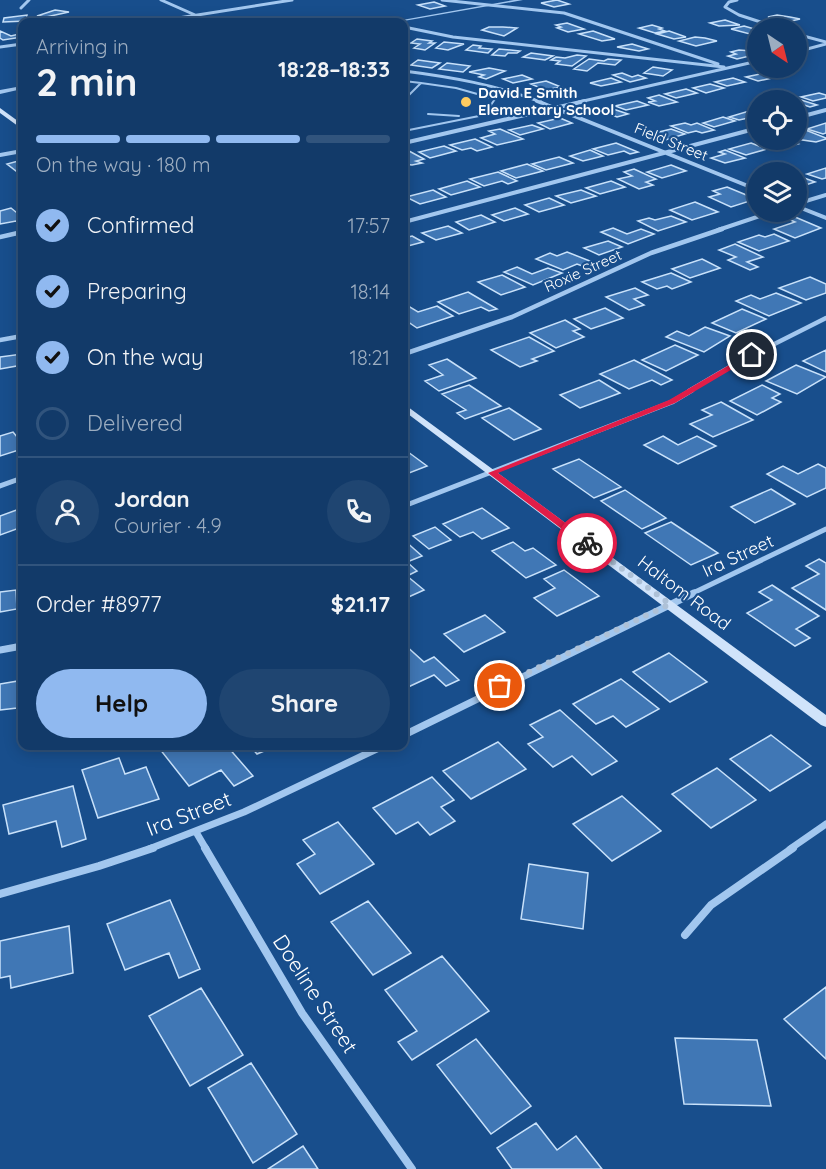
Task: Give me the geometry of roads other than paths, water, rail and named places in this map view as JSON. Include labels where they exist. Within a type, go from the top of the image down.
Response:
[{"type":"main road","points":[[0,110],[18,124]]},
{"type":"main road","name":"Haltom Road","points":[[408,410],[826,722]]},
{"type":"street","points":[[21,8],[29,0]]},
{"type":"street","points":[[161,0],[201,18]]},
{"type":"street","points":[[182,18],[292,0]]},
{"type":"street","points":[[442,0],[490,6],[537,8],[564,13],[730,68]]},
{"type":"street","points":[[408,20],[521,0]]},
{"type":"street","points":[[737,0],[729,2],[725,7],[748,18]]},
{"type":"street","points":[[408,28],[464,38],[730,68]]},
{"type":"street","points":[[807,37],[826,43]]},
{"type":"street","points":[[807,49],[826,43]]},
{"type":"street","points":[[0,47],[18,45]]},
{"type":"street","points":[[408,143],[747,64]]},
{"type":"street","name":"Field Street","points":[[408,72],[496,86],[747,186]]},
{"type":"street","points":[[0,92],[18,89]]},
{"type":"street","points":[[807,115],[826,110]]},
{"type":"street","points":[[408,221],[747,131]]},
{"type":"street","points":[[0,155],[18,151]]},
{"type":"street","points":[[807,201],[826,195]]},
{"type":"street","points":[[807,210],[826,218]]},
{"type":"street","name":"Roxie Street","points":[[408,353],[512,317],[651,253],[747,220]]},
{"type":"street","points":[[0,237],[18,233]]},
{"type":"street","points":[[408,504],[672,402],[735,364],[826,318]]},
{"type":"street","points":[[0,340],[18,337]]},
{"type":"street","points":[[0,486],[18,479]]},
{"type":"street","name":"Ira Street","points":[[408,733],[826,529]]},
{"type":"street","points":[[0,650],[18,647]]},
{"type":"street","name":"Ira Street","points":[[0,894],[122,858],[196,832],[302,787],[375,750]]},
{"type":"street","points":[[685,935],[711,905],[826,824]]},
{"type":"street","name":"Doeline Street","points":[[196,832],[302,1013],[412,1169]]},
{"type":"lane","points":[[408,81],[456,88],[495,99],[484,115],[408,130]]},
{"type":"lane","points":[[408,96],[421,83]]},
{"type":"lane","points":[[428,114],[459,116]]},
{"type":"lane","points":[[14,121],[18,120]]},
{"type":"place","name":"David E Smith Elementary School","points":[[466,102]]}]
